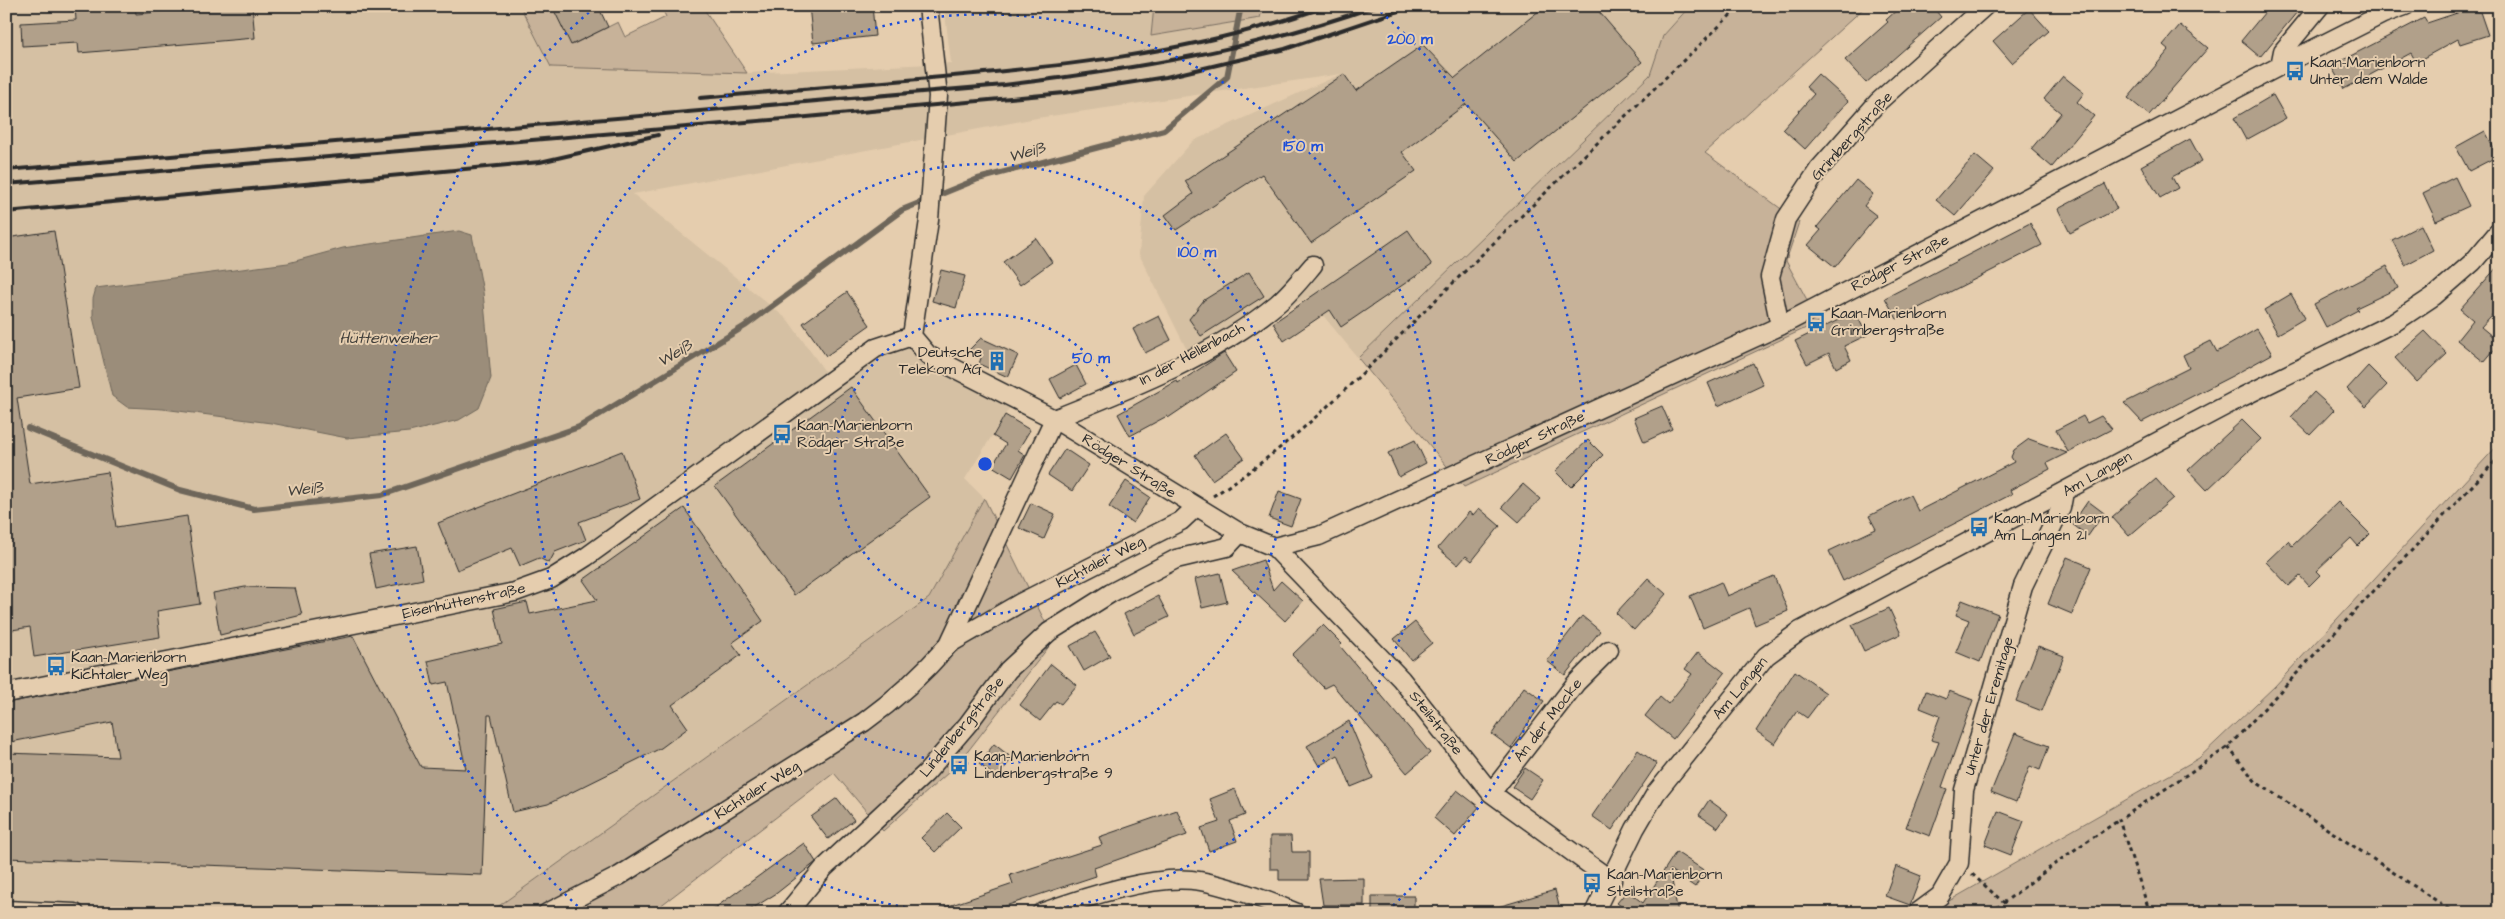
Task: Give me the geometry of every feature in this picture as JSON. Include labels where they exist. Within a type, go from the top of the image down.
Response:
[{"type":"street","points":[[912,336],[929,220],[938,96],[928,6]]},
{"type":"street","name":"Grimbergstraße","points":[[1780,326],[1770,277],[1786,219],[1819,169],[1878,102],[1985,6]]},
{"type":"street","points":[[2280,66],[2283,51],[2320,6]]},
{"type":"street","name":"Rödger Straße","points":[[912,336],[928,355],[1054,419],[1240,533],[1274,547],[1319,536],[1780,326],[2280,66],[2383,14],[2405,6]]},
{"type":"street","name":"Am Langen","points":[[1594,913],[1612,881],[1635,828],[1656,794],[1766,656],[1815,622],[2234,402],[2394,322],[2434,296],[2473,262],[2499,230]]},
{"type":"street","name":"In der Hellenbach","points":[[1054,419],[1154,376],[1230,338],[1278,304],[1313,266]]},
{"type":"street","name":"Eisenhüttenstraße","points":[[6,693],[515,592],[551,579],[586,557],[876,348],[912,336]]},
{"type":"street","name":"Kichtaler Weg","points":[[546,913],[619,876],[864,722],[898,697],[929,667],[949,644],[1054,419]]},
{"type":"street","name":"Unter der Eremitage","points":[[1917,913],[1940,896],[1959,863],[1967,780],[2024,586],[2061,508],[2064,492]]},
{"type":"street","name":"Kichtaler Weg","points":[[949,644],[1020,603],[1182,521],[1196,507]]},
{"type":"street","name":"Lindenbergstraße","points":[[787,913],[824,868],[926,773],[968,724],[1008,670],[1049,632],[1111,593],[1176,559],[1227,546],[1240,533]]},
{"type":"street","name":"Steilstraße","points":[[1274,547],[1401,678],[1492,793],[1612,881]]},
{"type":"street","name":"An der Mocke","points":[[1492,793],[1576,683],[1609,650]]},
{"type":"street","points":[[1041,913],[1118,890],[1167,880],[1198,880],[1240,891],[1297,913]]},
{"type":"street","points":[[6,910],[75,913]]},
{"type":"path","points":[[1196,507],[1239,480],[1322,412],[1504,232],[1740,6]]},
{"type":"path","points":[[1990,913],[2119,820],[2228,747],[2499,457]]},
{"type":"path","points":[[2228,747],[2256,782],[2455,913]]},
{"type":"path","points":[[2119,820],[2150,913]]},
{"type":"path","points":[[1959,863],[2003,902]]},
{"type":"shaded area","points":[[6,6],[520,6],[551,67],[747,73],[951,63],[944,6],[1154,6],[1151,36],[1260,18],[1263,6],[1690,6],[1663,36],[1650,75],[1358,358],[1308,297],[1195,366],[1139,254],[1144,196],[1193,141],[1341,74],[1037,118],[633,194],[788,320],[831,380],[912,336],[1015,399],[965,479],[984,498],[929,597],[489,913],[6,913]]},
{"type":"shaded area","points":[[520,6],[527,6],[529,11],[538,6],[552,6],[572,45],[618,22],[625,37],[666,17],[661,6],[702,6],[747,73],[551,67]]},
{"type":"shaded area","points":[[1154,6],[1263,6],[1260,18],[1151,36]]},
{"type":"shaded area","points":[[1690,6],[1866,6],[1705,153],[1799,222],[1786,261],[1819,322],[1464,487],[1358,358],[1650,75],[1663,36]]},
{"type":"shaded area","points":[[2499,444],[2499,913],[1928,913],[2199,758],[2275,686]]},
{"type":"shaded area","points":[[984,498],[1054,640],[958,764],[883,831],[834,773],[651,913],[489,913],[929,598]]},
{"type":"water","name":"Hüttenweiher","points":[[459,231],[472,235],[483,292],[491,378],[479,408],[459,420],[409,432],[347,438],[271,423],[163,409],[127,407],[112,396],[93,317],[93,299],[96,288],[288,263],[343,248]]},
{"type":"building","points":[[75,6],[135,6],[136,14],[224,6],[252,6],[255,38],[79,53],[78,43],[22,46],[21,23],[76,20]]},
{"type":"building","points":[[552,6],[598,6],[608,27],[571,45]]},
{"type":"building","points":[[809,6],[872,6],[875,36],[813,43]]},
{"type":"building","points":[[1545,6],[1594,6],[1642,62],[1517,162],[1466,104],[1402,152],[1416,171],[1311,243],[1262,174],[1176,230],[1165,215],[1193,194],[1185,181],[1344,74],[1356,91],[1423,45],[1455,78]]},
{"type":"building","points":[[1901,6],[1932,6],[1941,17],[1866,83],[1845,60],[1888,22],[1886,20]]},
{"type":"building","points":[[2270,6],[2302,6],[2260,57],[2241,41]]},
{"type":"building","points":[[2478,6],[2488,35],[2460,44],[2458,39],[2416,62],[2411,53],[2344,89],[2331,66],[2424,18],[2427,23]]},
{"type":"building","points":[[2029,9],[2049,31],[2012,63],[1993,41]]},
{"type":"building","points":[[2180,25],[2208,48],[2149,115],[2128,98],[2169,50],[2163,45]]},
{"type":"building","points":[[1818,74],[1848,101],[1805,149],[1783,129],[1814,94],[1806,87]]},
{"type":"building","points":[[2063,76],[2084,93],[2077,102],[2094,116],[2052,167],[2031,149],[2061,113],[2044,99]]},
{"type":"building","points":[[2273,95],[2286,118],[2246,140],[2234,118]]},
{"type":"building","points":[[2485,131],[2498,156],[2469,171],[2456,147]]},
{"type":"building","points":[[2190,139],[2202,161],[2172,177],[2178,188],[2160,198],[2141,166]]},
{"type":"building","points":[[1975,155],[1994,171],[1955,216],[1936,200]]},
{"type":"building","points":[[2455,177],[2469,206],[2436,221],[2423,193]]},
{"type":"building","points":[[1856,180],[1873,194],[1864,206],[1877,216],[1835,267],[1808,245],[1821,230],[1817,227]]},
{"type":"building","points":[[2105,184],[2117,209],[2070,233],[2058,209]]},
{"type":"building","points":[[2030,223],[2042,245],[1897,319],[1885,298]]},
{"type":"building","points":[[2421,225],[2433,250],[2405,265],[2392,240]]},
{"type":"building","points":[[1408,230],[1432,265],[1341,327],[1330,310],[1284,341],[1273,323]]},
{"type":"building","points":[[54,231],[79,388],[17,398],[30,484],[108,472],[116,527],[187,516],[200,604],[157,611],[160,637],[34,657],[30,627],[6,631],[6,238]]},
{"type":"building","points":[[1036,238],[1052,262],[1020,285],[1003,262]]},
{"type":"building","points":[[2499,265],[2499,307],[2481,327],[2499,344],[2484,362],[2457,340],[2473,320],[2460,309]]},
{"type":"building","points":[[2387,266],[2398,288],[2356,308],[2358,310],[2326,327],[2314,304]]},
{"type":"building","points":[[941,270],[965,276],[956,308],[932,301]]},
{"type":"building","points":[[1249,272],[1264,296],[1201,336],[1189,319],[1204,300]]},
{"type":"building","points":[[847,292],[870,325],[826,356],[803,323]]},
{"type":"building","points":[[2291,294],[2305,318],[2278,334],[2264,310]]},
{"type":"building","points":[[1855,312],[1867,335],[1844,346],[1851,360],[1836,368],[1829,353],[1807,364],[1795,341]]},
{"type":"building","points":[[1159,316],[1171,340],[1145,353],[1133,329]]},
{"type":"building","points":[[2257,329],[2272,354],[2142,422],[2124,403],[2189,368],[2183,355],[2211,341],[2217,352]]},
{"type":"building","points":[[2425,331],[2447,354],[2417,382],[2395,358]]},
{"type":"building","name":"Deutsche Telekom AG","points":[[981,338],[1018,355],[1008,377],[979,364],[981,358],[967,352]]},
{"type":"building","points":[[1224,353],[1236,372],[1168,418],[1167,416],[1130,436],[1118,414],[1177,381],[1178,383]]},
{"type":"building","points":[[1753,363],[1763,385],[1718,406],[1708,383]]},
{"type":"building","points":[[1076,365],[1086,384],[1060,398],[1050,379]]},
{"type":"building","points":[[2368,366],[2387,385],[2366,407],[2347,389]]},
{"type":"building","points":[[851,387],[930,497],[794,595],[715,486]]},
{"type":"building","points":[[2314,392],[2334,410],[2310,435],[2291,417]]},
{"type":"building","points":[[1662,406],[1672,429],[1644,442],[1634,418]]},
{"type":"building","points":[[1005,415],[1030,430],[1018,450],[1025,455],[1012,478],[992,466],[1006,444],[993,436]]},
{"type":"building","points":[[2083,416],[2087,423],[2101,416],[2112,429],[2068,452],[2056,430]]},
{"type":"building","points":[[2242,420],[2261,439],[2207,490],[2188,470]]},
{"type":"building","points":[[1226,433],[1244,458],[1212,480],[1195,455]]},
{"type":"building","points":[[2029,439],[2067,453],[2047,463],[2050,469],[2010,490],[2012,494],[1843,581],[1829,551],[1876,529],[1869,516],[1910,495],[1918,511],[2014,462],[2011,457],[2014,450]]},
{"type":"building","points":[[1415,440],[1426,463],[1399,477],[1388,453]]},
{"type":"building","points":[[1588,440],[1603,455],[1571,487],[1555,471]]},
{"type":"building","points":[[1065,449],[1089,465],[1072,491],[1048,475]]},
{"type":"building","points":[[622,451],[640,499],[579,522],[586,540],[555,552],[549,563],[539,558],[520,566],[512,548],[457,570],[438,523]]},
{"type":"building","points":[[2156,479],[2173,498],[2129,536],[2112,517]]},
{"type":"building","points":[[1126,481],[1150,497],[1133,523],[1109,507]]},
{"type":"building","points":[[1523,484],[1540,499],[1519,522],[1502,507]]},
{"type":"building","points":[[1279,491],[1301,499],[1291,526],[1269,518]]},
{"type":"building","points":[[2088,501],[2104,513],[2088,536],[2072,524]]},
{"type":"building","points":[[2338,502],[2370,534],[2358,546],[2351,538],[2316,571],[2320,575],[2309,586],[2300,576],[2289,586],[2266,562],[2288,541],[2292,546]]},
{"type":"building","points":[[1031,503],[1055,514],[1044,539],[1019,528]]},
{"type":"building","points":[[684,508],[763,621],[732,643],[741,655],[672,705],[688,728],[661,748],[548,804],[513,812],[491,715],[488,715],[482,875],[6,858],[6,753],[118,757],[112,722],[11,742],[6,703],[353,636],[421,767],[466,769],[447,682],[433,685],[428,661],[502,644],[494,609],[527,602],[530,614],[597,600],[583,580]]},
{"type":"building","points":[[1479,508],[1500,526],[1472,561],[1466,556],[1458,565],[1438,548],[1469,512],[1473,515]]},
{"type":"building","points":[[417,546],[423,579],[376,589],[369,554]]},
{"type":"building","points":[[2067,557],[2091,567],[2072,614],[2048,604]]},
{"type":"building","points":[[1263,560],[1273,590],[1281,581],[1303,601],[1285,621],[1232,571]]},
{"type":"building","points":[[1220,573],[1227,602],[1202,608],[1195,579]]},
{"type":"building","points":[[1774,576],[1788,611],[1755,625],[1749,608],[1703,628],[1690,596],[1721,582],[1727,596]]},
{"type":"building","points":[[1648,578],[1666,594],[1634,630],[1616,613]]},
{"type":"building","points":[[245,587],[295,588],[302,615],[220,635],[213,593]]},
{"type":"building","points":[[1158,596],[1169,617],[1134,634],[1124,614]]},
{"type":"building","points":[[1962,600],[1998,614],[1980,662],[1956,652],[1969,620],[1956,615]]},
{"type":"building","points":[[1889,608],[1901,634],[1864,651],[1852,625]]},
{"type":"building","points":[[1582,616],[1600,631],[1565,675],[1547,661]]},
{"type":"building","points":[[1415,622],[1432,643],[1411,660],[1394,639]]},
{"type":"building","points":[[1323,625],[1342,644],[1340,646],[1430,753],[1407,773],[1332,684],[1324,688],[1292,655]]},
{"type":"building","points":[[1095,632],[1110,656],[1084,671],[1070,646]]},
{"type":"building","points":[[2038,646],[2064,656],[2042,711],[2016,701]]},
{"type":"building","points":[[1698,652],[1725,673],[1673,739],[1645,716],[1660,697],[1668,704],[1692,674],[1685,669]]},
{"type":"building","points":[[1051,664],[1077,685],[1061,704],[1056,701],[1040,721],[1020,705]]},
{"type":"building","points":[[1795,671],[1826,693],[1807,718],[1797,711],[1775,744],[1756,731]]},
{"type":"building","points":[[1524,687],[1544,701],[1511,748],[1492,734]]},
{"type":"building","points":[[1926,691],[1946,699],[1949,691],[1973,700],[1942,787],[1947,789],[1930,836],[1906,827],[1939,742],[1931,740],[1940,716],[1920,708]]},
{"type":"building","points":[[1349,721],[1373,778],[1351,787],[1338,755],[1319,766],[1307,746]]},
{"type":"building","points":[[2015,733],[2049,746],[2040,770],[2030,766],[2016,802],[1991,792]]},
{"type":"building","points":[[994,744],[1012,758],[997,778],[979,764]]},
{"type":"building","points":[[1638,750],[1657,764],[1612,830],[1592,816]]},
{"type":"building","points":[[1525,768],[1543,780],[1530,799],[1512,787]]},
{"type":"building","points":[[1235,789],[1245,815],[1230,821],[1237,841],[1209,851],[1201,828],[1219,822],[1210,799]]},
{"type":"building","points":[[1457,790],[1479,807],[1455,836],[1434,818]]},
{"type":"building","points":[[837,798],[854,820],[828,839],[811,817]]},
{"type":"building","points":[[1709,800],[1728,814],[1718,828],[1699,815]]},
{"type":"building","points":[[1177,810],[1187,835],[1094,868],[1096,876],[984,913],[937,913],[937,910],[1013,884],[1010,875],[1102,845],[1099,837]]},
{"type":"building","points":[[1998,811],[2024,821],[2011,855],[1985,845]]},
{"type":"building","points":[[947,813],[961,827],[935,852],[921,838]]},
{"type":"building","points":[[1270,836],[1291,836],[1292,852],[1309,852],[1309,880],[1279,880],[1279,869],[1270,869]]},
{"type":"building","points":[[804,843],[816,862],[777,893],[745,913],[708,913]]},
{"type":"building","points":[[1676,852],[1705,871],[1695,887],[1670,870],[1678,913],[1630,913],[1617,903],[1627,891],[1643,903]]},
{"type":"building","points":[[1896,866],[1921,876],[1910,905],[1885,896]]},
{"type":"building","points":[[1364,878],[1364,905],[1323,905],[1319,879]]},
{"type":"building","points":[[1555,890],[1561,913],[1491,913],[1491,909]]},
{"type":"building","points":[[1372,896],[1414,896],[1414,913],[1372,913]]},
{"type":"waterway","name":"Weiß","points":[[28,428],[180,490],[254,509],[382,495],[579,427],[745,326],[902,210],[978,179],[1164,130],[1227,77],[1241,6]]},
{"type":"railway","points":[[700,98],[1013,70],[1120,57],[1225,37],[1327,6]]},
{"type":"railway","points":[[6,170],[1004,85],[1145,65],[1192,56],[1285,34],[1376,6]]},
{"type":"railway","points":[[6,184],[807,117],[1064,93],[1166,77],[1285,49],[1413,6]]},
{"type":"railway","points":[[6,212],[540,162],[658,135]]},
{"type":"place","name":"Kaan-Marienborn Unter dem Walde","points":[[2295,71]]},
{"type":"place","name":"Kaan-Marienborn Grimbergstraße","points":[[1816,322]]},
{"type":"place","name":"Deutsche Telekom AG","points":[[997,361]]},
{"type":"place","name":"Kaan-Marienborn Rödger Straße","points":[[782,434]]},
{"type":"place","name":"Kaan-Marienborn Am Langen 21","points":[[1979,527]]},
{"type":"place","name":"Kaan-Marienborn Kichtaler Weg","points":[[56,666]]},
{"type":"place","name":"Kaan-Marienborn Lindenbergstraße 9","points":[[959,765]]},
{"type":"place","name":"Kaan-Marienborn Steilstraße","points":[[1592,883]]}]
